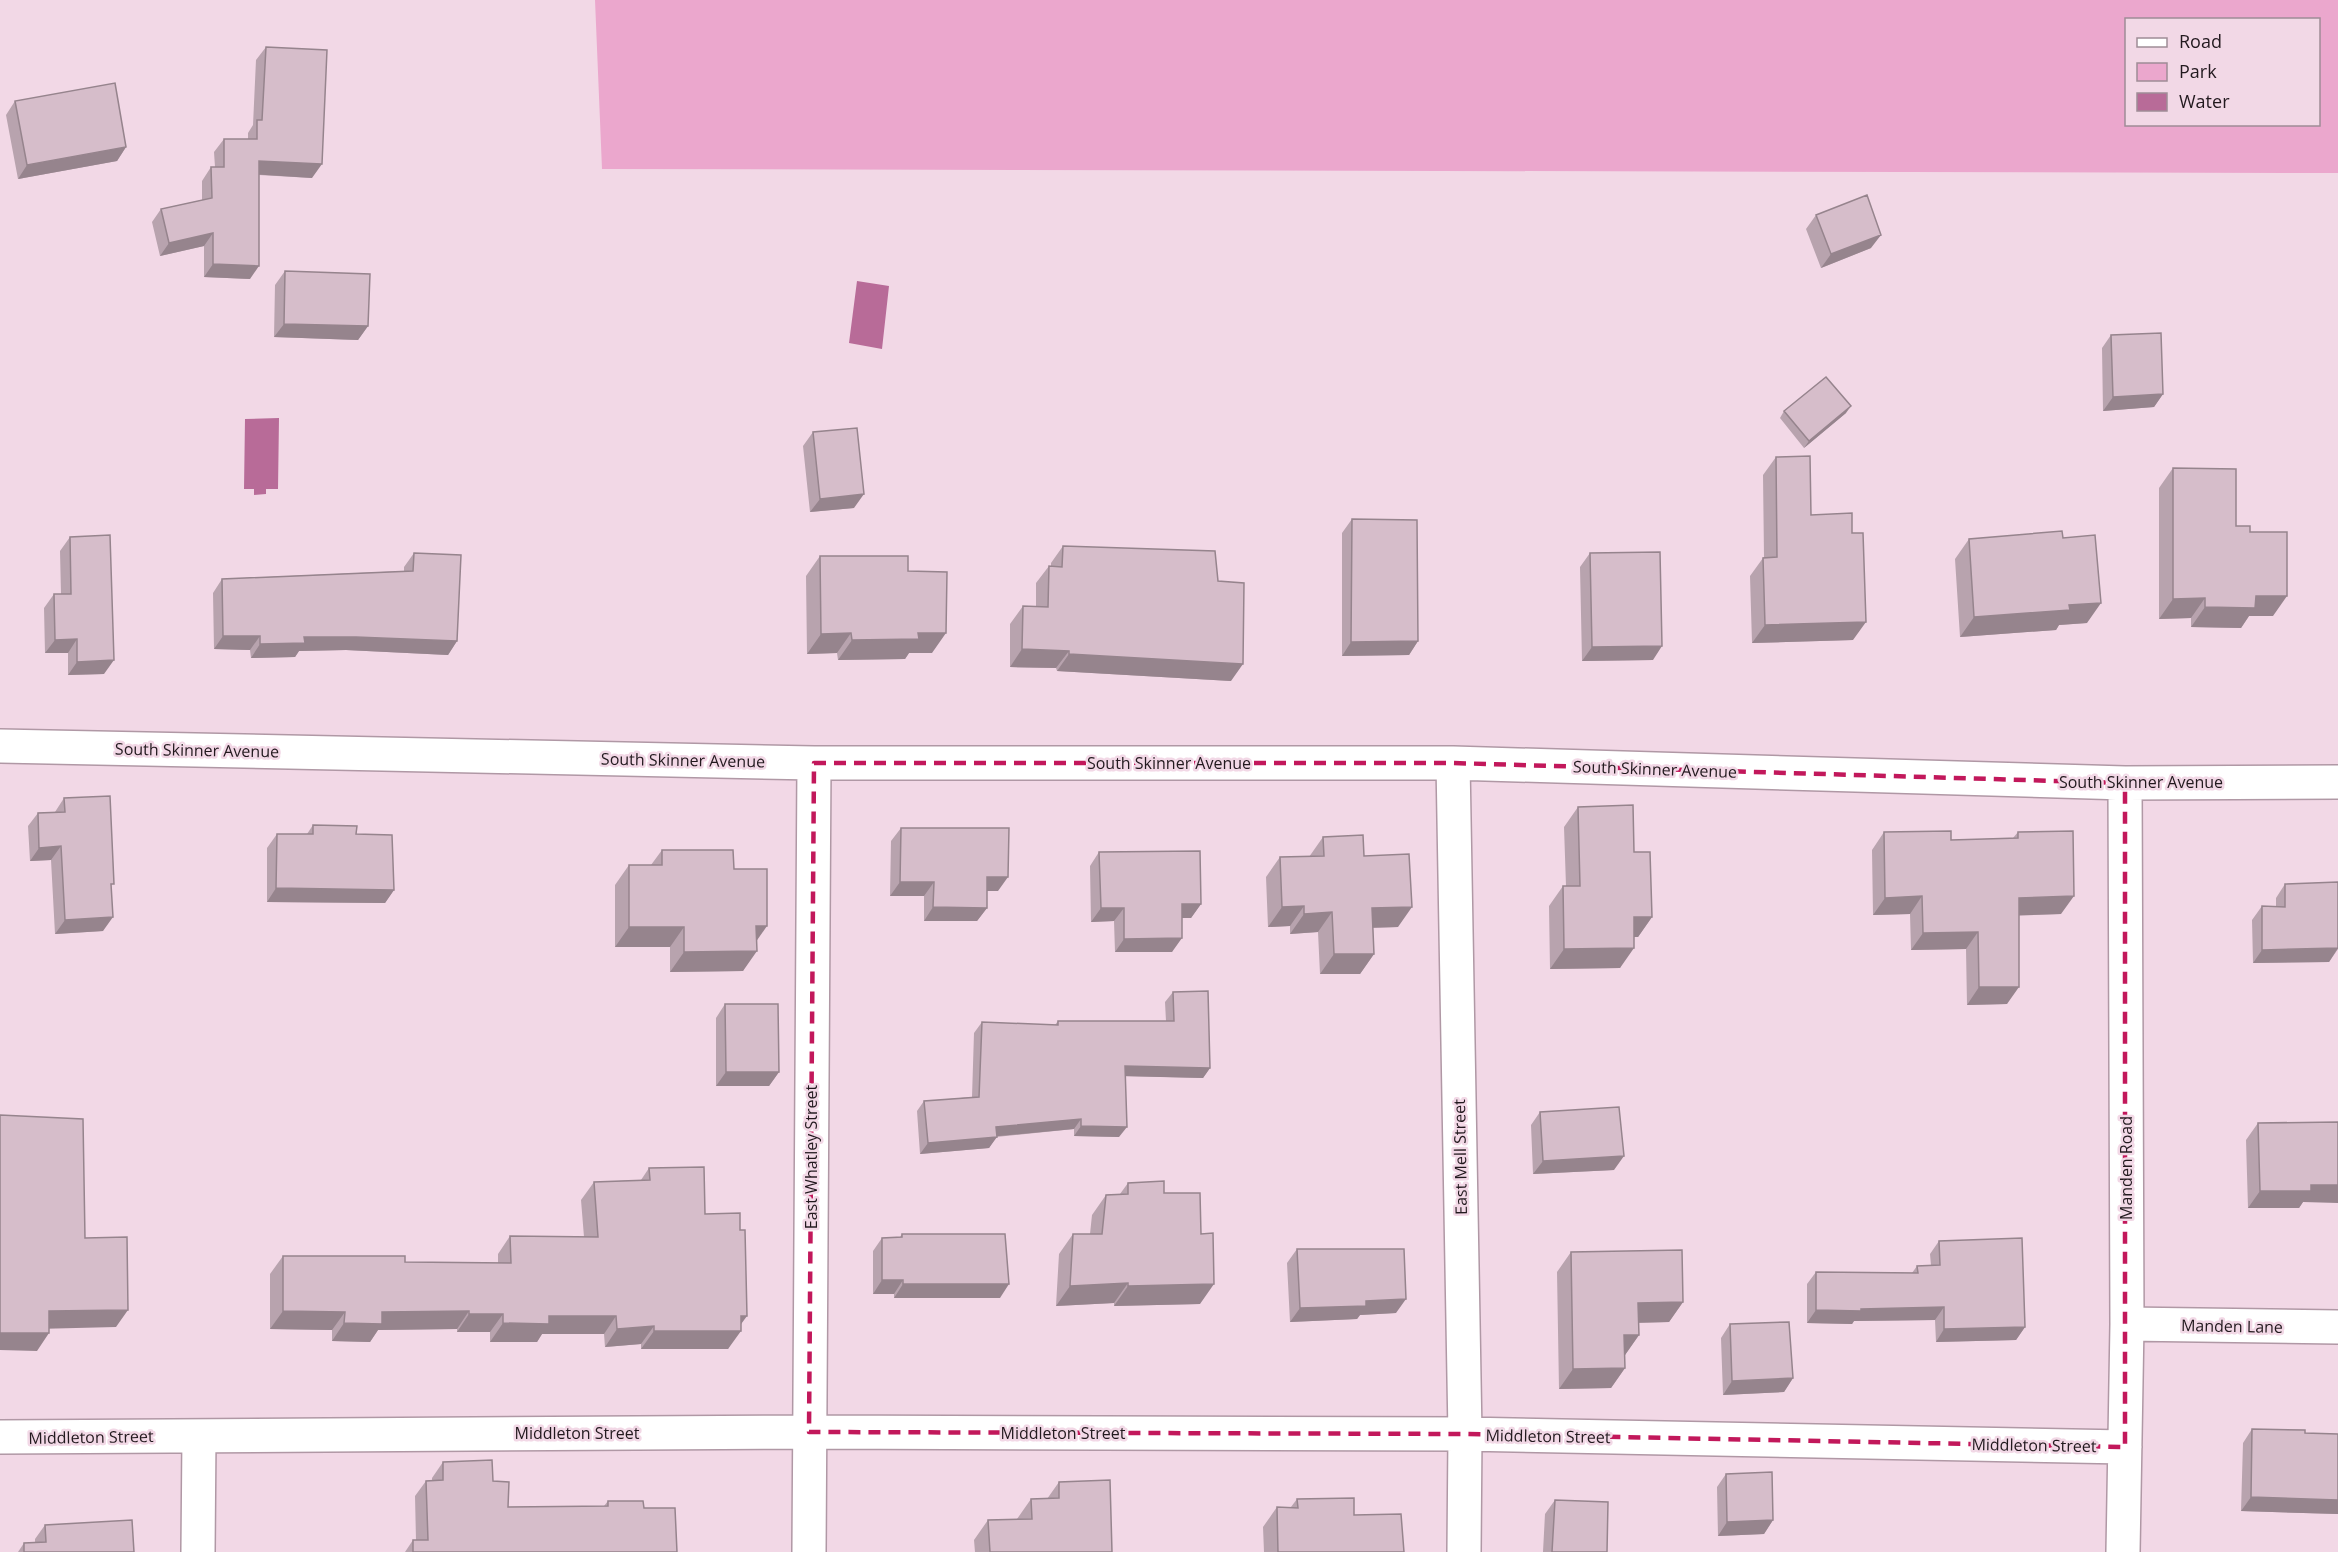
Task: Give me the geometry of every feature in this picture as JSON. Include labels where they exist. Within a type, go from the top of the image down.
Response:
[{"type":"street","name":"South Skinner Avenue","points":[[0,746],[814,763],[1453,763],[2125,783],[2338,782]]},
{"type":"street","name":"East Whatley Street","points":[[809,1552],[814,763]]},
{"type":"street","name":"East Mell Street","points":[[1453,763],[1465,1434],[1464,1552]]},
{"type":"street","name":"Manden Road","points":[[2123,1552],[2127,1324],[2125,783]]},
{"type":"street","name":"Manden Lane","points":[[2127,1324],[2338,1327]]},
{"type":"street","name":"Middleton Street","points":[[0,1437],[809,1432],[1465,1434],[2125,1447]]},
{"type":"street","points":[[198,1552],[199,1436]]},
{"type":"highlighted area","points":[[814,763],[1453,763],[2125,783],[2125,1447],[1465,1434],[809,1432]]},
{"type":"green space","points":[[595,0],[2338,0],[2338,173],[602,169]]},
{"type":"water","points":[[857,281],[889,286],[882,349],[849,343]]},
{"type":"water","points":[[279,418],[278,489],[266,489],[266,494],[254,495],[254,489],[244,489],[245,419]]},
{"type":"building","points":[[266,47],[327,50],[322,164],[259,161],[259,266],[213,264],[213,233],[169,243],[161,209],[212,198],[211,167],[224,167],[224,139],[257,139],[257,120],[262,120]]},
{"type":"building","points":[[115,83],[126,147],[27,165],[15,101]]},
{"type":"building","points":[[1867,195],[1881,235],[1831,254],[1816,215]]},
{"type":"building","points":[[285,271],[370,274],[368,326],[284,324]]},
{"type":"building","points":[[2161,333],[2163,394],[2113,397],[2111,335]]},
{"type":"building","points":[[1826,377],[1851,406],[1809,441],[1784,411]]},
{"type":"building","points":[[857,428],[864,494],[820,499],[813,432]]},
{"type":"building","points":[[1810,456],[1811,515],[1852,513],[1852,533],[1863,533],[1866,622],[1765,625],[1763,558],[1777,557],[1776,457]]},
{"type":"building","points":[[2173,468],[2236,469],[2236,526],[2250,526],[2250,532],[2287,532],[2287,596],[2256,596],[2255,608],[2205,607],[2205,598],[2173,599]]},
{"type":"building","points":[[1352,519],[1417,520],[1418,641],[1351,642]]},
{"type":"building","points":[[2062,531],[2063,538],[2095,535],[2101,603],[2069,605],[2070,610],[1974,617],[1969,539]]},
{"type":"building","points":[[110,535],[114,660],[77,662],[77,639],[55,640],[54,594],[71,594],[70,537]]},
{"type":"building","points":[[1063,546],[1215,551],[1218,581],[1244,583],[1243,664],[1069,654],[1069,651],[1022,649],[1023,606],[1048,607],[1049,566],[1062,567]]},
{"type":"building","points":[[1660,552],[1662,646],[1592,647],[1590,553]]},
{"type":"building","points":[[414,553],[461,555],[457,641],[304,637],[305,643],[260,644],[260,636],[223,636],[222,579],[413,571]]},
{"type":"building","points":[[820,556],[908,556],[908,571],[947,572],[946,633],[918,633],[919,639],[852,640],[851,633],[821,634]]},
{"type":"building","points":[[110,796],[114,884],[111,884],[113,917],[65,920],[61,846],[39,848],[38,813],[65,812],[64,798]]},
{"type":"building","points":[[1633,805],[1634,852],[1650,852],[1652,917],[1634,917],[1634,948],[1564,949],[1563,886],[1580,886],[1578,807]]},
{"type":"building","points":[[313,825],[357,826],[356,834],[392,835],[394,890],[276,888],[277,834],[313,834]]},
{"type":"building","points":[[901,828],[1009,828],[1008,877],[987,877],[987,908],[933,907],[934,882],[900,882]]},
{"type":"building","points":[[1951,831],[1951,840],[2018,838],[2018,832],[2073,831],[2074,896],[2019,898],[2019,987],[1979,987],[1978,932],[1923,933],[1922,896],[1885,898],[1884,832]]},
{"type":"building","points":[[1363,835],[1364,856],[1409,854],[1412,907],[1372,908],[1374,954],[1334,954],[1332,912],[1304,914],[1304,906],[1282,907],[1280,857],[1324,856],[1323,837]]},
{"type":"building","points":[[662,850],[733,850],[734,869],[767,869],[767,926],[756,926],[757,951],[684,952],[684,927],[629,927],[629,865],[662,865]]},
{"type":"building","points":[[1200,851],[1201,904],[1182,904],[1182,938],[1124,939],[1124,908],[1101,908],[1099,852]]},
{"type":"building","points":[[2338,882],[2338,948],[2262,950],[2262,906],[2285,907],[2285,884]]},
{"type":"building","points":[[1208,991],[1210,1068],[1125,1066],[1127,1127],[1081,1126],[1081,1119],[996,1127],[997,1137],[928,1143],[924,1101],[979,1097],[982,1022],[1058,1025],[1058,1021],[1174,1021],[1173,992]]},
{"type":"building","points":[[725,1004],[778,1004],[779,1072],[726,1072]]},
{"type":"building","points":[[1619,1107],[1624,1156],[1543,1161],[1540,1112]]},
{"type":"building","points":[[0,1115],[83,1119],[85,1238],[127,1237],[128,1310],[49,1311],[49,1333],[0,1333]]},
{"type":"building","points":[[2338,1122],[2338,1185],[2311,1185],[2311,1191],[2260,1191],[2258,1123]]},
{"type":"building","points":[[704,1167],[705,1214],[740,1213],[740,1230],[745,1230],[747,1316],[741,1316],[741,1331],[654,1331],[654,1326],[617,1329],[616,1316],[549,1316],[549,1324],[503,1323],[503,1314],[469,1314],[469,1311],[382,1312],[382,1324],[344,1323],[345,1312],[283,1311],[283,1256],[405,1256],[405,1262],[511,1263],[510,1236],[598,1237],[594,1182],[650,1180],[649,1168]]},
{"type":"building","points":[[1164,1181],[1164,1193],[1200,1193],[1201,1234],[1213,1233],[1214,1284],[1128,1286],[1128,1283],[1070,1286],[1073,1234],[1102,1234],[1106,1195],[1128,1194],[1128,1183]]},
{"type":"building","points":[[902,1234],[1005,1234],[1009,1284],[903,1284],[903,1280],[882,1280],[882,1238],[902,1237]]},
{"type":"building","points":[[2022,1238],[2025,1327],[1944,1329],[1944,1307],[1861,1309],[1861,1311],[1816,1310],[1816,1272],[1918,1273],[1917,1266],[1940,1265],[1939,1241]]},
{"type":"building","points":[[1297,1249],[1404,1249],[1406,1299],[1366,1301],[1366,1306],[1300,1308]]},
{"type":"building","points":[[1682,1250],[1683,1302],[1638,1303],[1639,1335],[1624,1335],[1625,1368],[1573,1369],[1571,1252]]},
{"type":"building","points":[[1789,1322],[1793,1378],[1732,1381],[1730,1324]]},
{"type":"building","points":[[2252,1429],[2305,1430],[2305,1433],[2338,1434],[2338,1500],[2251,1497]]},
{"type":"building","points":[[492,1460],[493,1481],[509,1482],[508,1507],[608,1506],[608,1501],[643,1501],[644,1508],[675,1508],[677,1552],[413,1552],[413,1540],[428,1540],[426,1481],[443,1480],[443,1462]]},
{"type":"building","points":[[1772,1472],[1773,1520],[1727,1522],[1726,1474]]},
{"type":"building","points":[[1110,1480],[1112,1552],[990,1552],[988,1520],[1032,1519],[1031,1499],[1059,1498],[1059,1482]]},
{"type":"building","points":[[1354,1498],[1354,1515],[1401,1514],[1404,1552],[1278,1552],[1277,1507],[1298,1508],[1297,1499]]},
{"type":"building","points":[[1555,1500],[1608,1502],[1607,1552],[1552,1552]]},
{"type":"building","points":[[132,1520],[134,1552],[24,1552],[24,1543],[46,1542],[45,1525]]}]
